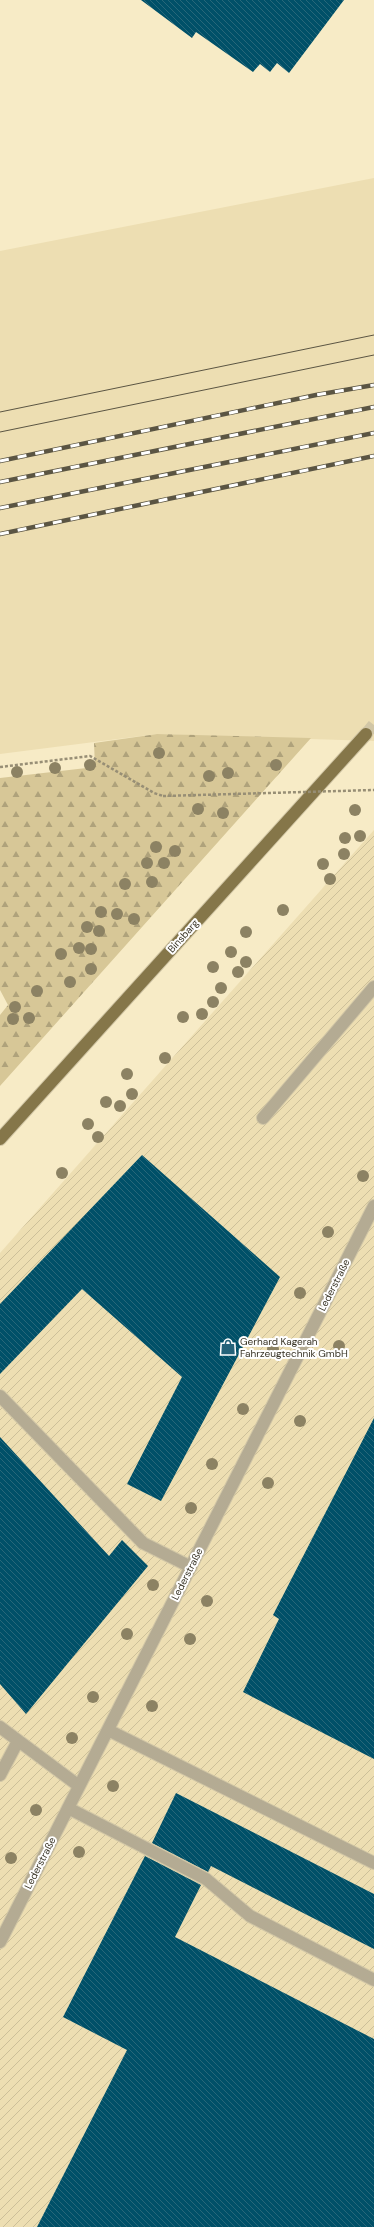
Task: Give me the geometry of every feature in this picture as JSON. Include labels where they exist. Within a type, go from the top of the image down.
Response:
[{"type":"main road","name":"Binsbarg","points":[[0,1139],[366,734]]},
{"type":"street","points":[[263,1118],[374,987]]},
{"type":"street","name":"Lederstraße","points":[[0,1942],[374,1206]]},
{"type":"street","points":[[0,1396],[143,1543],[191,1567]]},
{"type":"street","points":[[0,1727],[79,1786]]},
{"type":"street","points":[[108,1730],[374,1864]]},
{"type":"street","points":[[0,1775],[18,1741]]},
{"type":"street","points":[[68,1808],[206,1879],[250,1916],[374,1980]]},
{"type":"path","points":[[0,767],[90,756],[154,793],[163,796],[374,790]]},
{"type":"shaded area","points":[[374,178],[374,741],[157,734],[0,754],[0,251]]},
{"type":"shaded area","points":[[374,830],[374,2227],[0,2227],[0,1253]]},
{"type":"green space","points":[[157,734],[311,738],[0,1086],[0,1015],[8,1005],[0,990],[0,778],[95,767],[94,743]]},
{"type":"building","points":[[141,0],[344,0],[289,73],[277,63],[270,72],[260,64],[253,72],[196,32],[192,38]]},
{"type":"building","points":[[142,1155],[280,1277],[161,1501],[127,1484],[182,1377],[82,1289],[0,1374],[0,1304]]},
{"type":"building","points":[[374,1418],[374,1759],[243,1692],[279,1619],[273,1615]]},
{"type":"building","points":[[0,1437],[109,1556],[122,1540],[148,1566],[26,1714],[0,1684]]},
{"type":"building","points":[[176,1793],[374,1894],[374,1949],[211,1866],[208,1872],[152,1843]]},
{"type":"building","points":[[145,1856],[201,1885],[175,1937],[374,2039],[374,2227],[37,2227],[127,2050],[63,2017]]},
{"type":"tunnel","points":[[366,734],[374,724]]},
{"type":"tram line","points":[[0,412],[374,335]]},
{"type":"tram line","points":[[0,432],[374,355]]},
{"type":"railway","points":[[0,461],[316,395],[374,385]]},
{"type":"railway","points":[[0,482],[374,407]]},
{"type":"railway","points":[[0,508],[374,433]]},
{"type":"railway","points":[[0,534],[374,456]]},
{"type":"place","name":"Gerhard Kagerah Fahrzeugtechnik GmbH","points":[[228,1347]]}]
